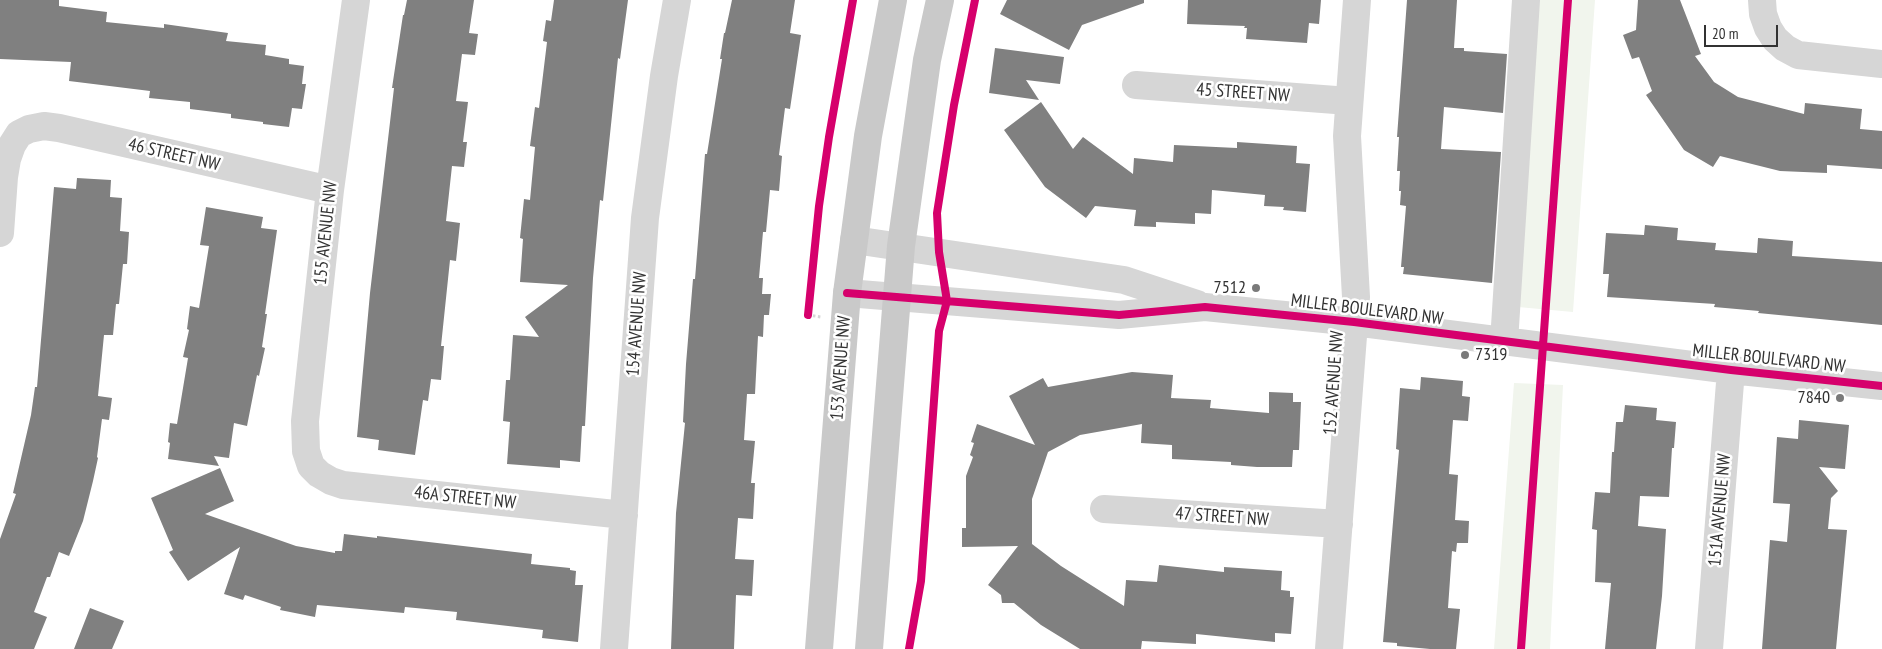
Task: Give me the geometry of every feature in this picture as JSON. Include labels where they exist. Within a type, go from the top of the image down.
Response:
[{"type":"main road","name":"153 AVENUE NW","points":[[819,649],[847,293],[868,136],[893,0]]},
{"type":"main road","points":[[870,649],[901,246],[927,60],[940,0]]},
{"type":"street","name":"155 AVENUE NW","points":[[311,466],[306,450],[306,422],[330,190],[356,0]]},
{"type":"street","name":"154 AVENUE NW","points":[[614,649],[645,218],[664,76],[677,0]]},
{"type":"street","name":"152 AVENUE NW","points":[[1329,649],[1356,284],[1348,156],[1349,101],[1357,0]]},
{"type":"street","points":[[1504,342],[1526,0]]},
{"type":"street","points":[[1762,0],[1763,14],[1768,28],[1776,40],[1785,48],[1798,55],[1882,64]]},
{"type":"street","name":"45 STREET NW","points":[[1136,85],[1349,101]]},
{"type":"street","name":"46 STREET NW","points":[[0,233],[7,158],[12,145],[19,134],[29,129],[44,126],[330,190]]},
{"type":"street","name":"MILLER BOULEVARD NW","points":[[854,240],[1124,280],[1205,307]]},
{"type":"street","name":"MILLER BOULEVARD NW","points":[[847,293],[1119,315],[1205,307],[1354,322],[1731,370],[1882,386]]},
{"type":"street","name":"151A AVENUE NW","points":[[1709,649],[1731,370]]},
{"type":"street","name":"46A STREET NW","points":[[311,466],[319,474],[343,485],[624,515]]},
{"type":"street","name":"47 STREET NW","points":[[1104,509],[1339,524]]},
{"type":"path","points":[[808,315],[809,306]]},
{"type":"shaded area","points":[[1539,0],[1595,0],[1573,312],[1518,307]]},
{"type":"shaded area","points":[[1514,383],[1563,385],[1550,649],[1494,649]]},
{"type":"building","points":[[0,0],[59,0],[59,6],[107,12],[106,22],[164,28],[164,24],[228,33],[226,41],[266,45],[265,55],[289,59],[289,64],[304,66],[302,84],[306,84],[302,109],[292,108],[289,127],[263,124],[263,122],[231,118],[231,114],[190,109],[190,102],[149,98],[150,91],[69,81],[71,62],[0,59]]},
{"type":"building","points":[[407,0],[474,0],[469,33],[478,34],[475,55],[462,54],[456,101],[468,102],[463,142],[467,142],[464,167],[452,166],[446,221],[460,223],[456,261],[450,260],[441,346],[444,346],[441,380],[431,379],[428,401],[423,400],[415,455],[378,450],[379,440],[357,437],[370,293],[394,88],[392,88]]},
{"type":"building","points":[[554,0],[628,0],[620,59],[618,58],[603,201],[600,200],[593,278],[585,426],[582,426],[580,462],[560,460],[560,468],[507,464],[510,422],[503,421],[506,380],[510,380],[513,335],[539,337],[525,317],[568,285],[520,282],[523,239],[520,238],[524,199],[530,200],[535,147],[530,146],[535,107],[539,108],[547,42],[543,41],[546,20],[551,21]]},
{"type":"building","points":[[732,0],[795,0],[790,33],[801,35],[790,109],[785,108],[779,155],[782,156],[779,191],[770,190],[766,232],[763,232],[759,278],[763,278],[762,294],[771,294],[769,315],[764,315],[763,337],[758,336],[755,394],[747,394],[744,440],[755,441],[751,483],[755,483],[753,519],[738,518],[735,559],[754,560],[752,596],[736,595],[734,649],[671,649],[676,513],[685,423],[683,422],[686,364],[693,279],[695,279],[705,154],[707,154],[722,59],[720,59],[724,33]]},
{"type":"building","points":[[1007,0],[1144,0],[1144,3],[1082,25],[1069,50],[1000,14]]},
{"type":"building","points":[[1188,0],[1321,0],[1319,24],[1309,23],[1307,43],[1246,39],[1247,28],[1244,28],[1245,26],[1187,24]]},
{"type":"building","points":[[1407,0],[1457,0],[1454,48],[1464,48],[1464,51],[1507,54],[1503,113],[1444,107],[1441,149],[1501,152],[1492,283],[1403,274],[1404,267],[1401,267],[1406,206],[1400,205],[1400,171],[1397,171],[1399,137],[1397,137]]},
{"type":"building","points":[[1638,0],[1680,0],[1701,54],[1695,56],[1714,82],[1738,97],[1804,114],[1805,103],[1862,109],[1860,129],[1882,131],[1882,169],[1827,165],[1827,173],[1780,171],[1720,156],[1713,167],[1684,150],[1646,95],[1652,91],[1639,57],[1632,59],[1623,35],[1636,30]]},
{"type":"building","points":[[995,48],[1064,57],[1060,84],[1026,80],[1039,100],[989,93]]},
{"type":"building","points":[[1041,102],[1073,149],[1083,137],[1133,174],[1134,158],[1173,162],[1174,145],[1237,148],[1237,142],[1297,146],[1296,163],[1310,164],[1306,212],[1283,210],[1284,207],[1264,206],[1265,195],[1212,190],[1211,214],[1195,213],[1195,224],[1156,222],[1156,227],[1134,226],[1136,210],[1095,206],[1086,218],[1045,187],[1004,130]]},
{"type":"building","points":[[77,178],[111,180],[110,197],[122,198],[120,231],[129,232],[127,264],[123,264],[119,304],[116,304],[113,335],[104,335],[98,396],[112,398],[109,420],[102,419],[98,458],[83,521],[69,556],[59,552],[34,612],[47,617],[34,649],[0,649],[0,539],[16,494],[13,493],[31,415],[35,387],[37,387],[54,187],[76,189]]},
{"type":"building","points":[[206,207],[263,217],[261,228],[277,230],[265,314],[267,314],[262,347],[265,348],[259,376],[257,375],[247,426],[234,423],[229,458],[214,456],[219,466],[168,459],[170,423],[177,424],[188,358],[183,357],[189,330],[187,329],[190,306],[199,308],[209,246],[200,245]]},
{"type":"building","points":[[1645,225],[1678,228],[1677,240],[1716,243],[1715,250],[1757,253],[1758,238],[1793,241],[1792,256],[1882,262],[1882,325],[1758,313],[1759,311],[1714,307],[1715,304],[1607,297],[1609,274],[1603,274],[1606,233],[1644,235]]},
{"type":"building","points":[[1132,372],[1173,375],[1171,398],[1211,400],[1210,408],[1269,413],[1269,392],[1293,393],[1293,402],[1301,402],[1299,450],[1293,450],[1292,467],[1257,467],[1231,465],[1231,462],[1172,459],[1172,445],[1141,443],[1142,424],[1080,435],[1048,452],[1032,499],[1032,544],[1061,566],[1124,606],[1126,580],[1157,582],[1159,565],[1224,572],[1224,567],[1282,571],[1281,590],[1290,591],[1290,597],[1294,597],[1291,634],[1275,633],[1275,642],[1196,634],[1196,644],[1142,641],[1141,649],[1080,649],[1041,625],[1014,603],[1002,603],[1001,595],[988,585],[1018,546],[962,547],[962,528],[966,528],[966,476],[973,457],[970,455],[974,443],[971,442],[977,424],[1035,445],[1009,396],[1043,378],[1048,387]]},
{"type":"building","points":[[1421,377],[1463,381],[1462,396],[1470,397],[1468,421],[1453,420],[1449,474],[1458,475],[1455,520],[1469,521],[1468,543],[1457,543],[1456,552],[1452,551],[1448,608],[1460,609],[1456,649],[1397,646],[1397,643],[1383,642],[1399,450],[1396,449],[1400,388],[1420,390]]},
{"type":"building","points":[[1625,405],[1657,408],[1656,420],[1676,422],[1674,448],[1672,448],[1669,497],[1640,496],[1638,526],[1666,529],[1662,596],[1656,649],[1605,649],[1611,583],[1595,582],[1597,530],[1592,529],[1595,492],[1610,493],[1616,422],[1623,422]]},
{"type":"building","points":[[1799,420],[1849,425],[1845,469],[1819,467],[1838,491],[1831,498],[1828,529],[1847,530],[1836,649],[1762,649],[1770,540],[1787,542],[1790,504],[1773,503],[1777,437],[1798,439]]},
{"type":"building","points":[[220,468],[234,501],[205,514],[296,546],[335,553],[335,551],[342,551],[344,534],[377,538],[377,536],[532,554],[531,564],[570,568],[570,570],[576,571],[575,585],[583,585],[578,642],[542,638],[543,630],[456,620],[457,612],[405,607],[404,613],[317,605],[315,617],[280,610],[281,607],[245,595],[243,600],[224,594],[240,547],[188,581],[169,552],[173,550],[151,498]]},
{"type":"building","points":[[90,608],[124,621],[112,649],[74,649]]},
{"type":"cycle path","points":[[808,315],[819,206],[853,0]]},
{"type":"cycle path","points":[[909,649],[921,581],[939,331],[947,301],[939,252],[937,213],[954,105],[975,0]]},
{"type":"cycle path","points":[[1521,649],[1568,0]]},
{"type":"cycle path","points":[[847,293],[1119,315],[1205,307],[1354,322],[1731,370],[1882,386]]},
{"type":"place","name":"7512","points":[[1256,288]]},
{"type":"place","name":"7319","points":[[1465,355]]},
{"type":"place","name":"7840","points":[[1840,398]]}]
